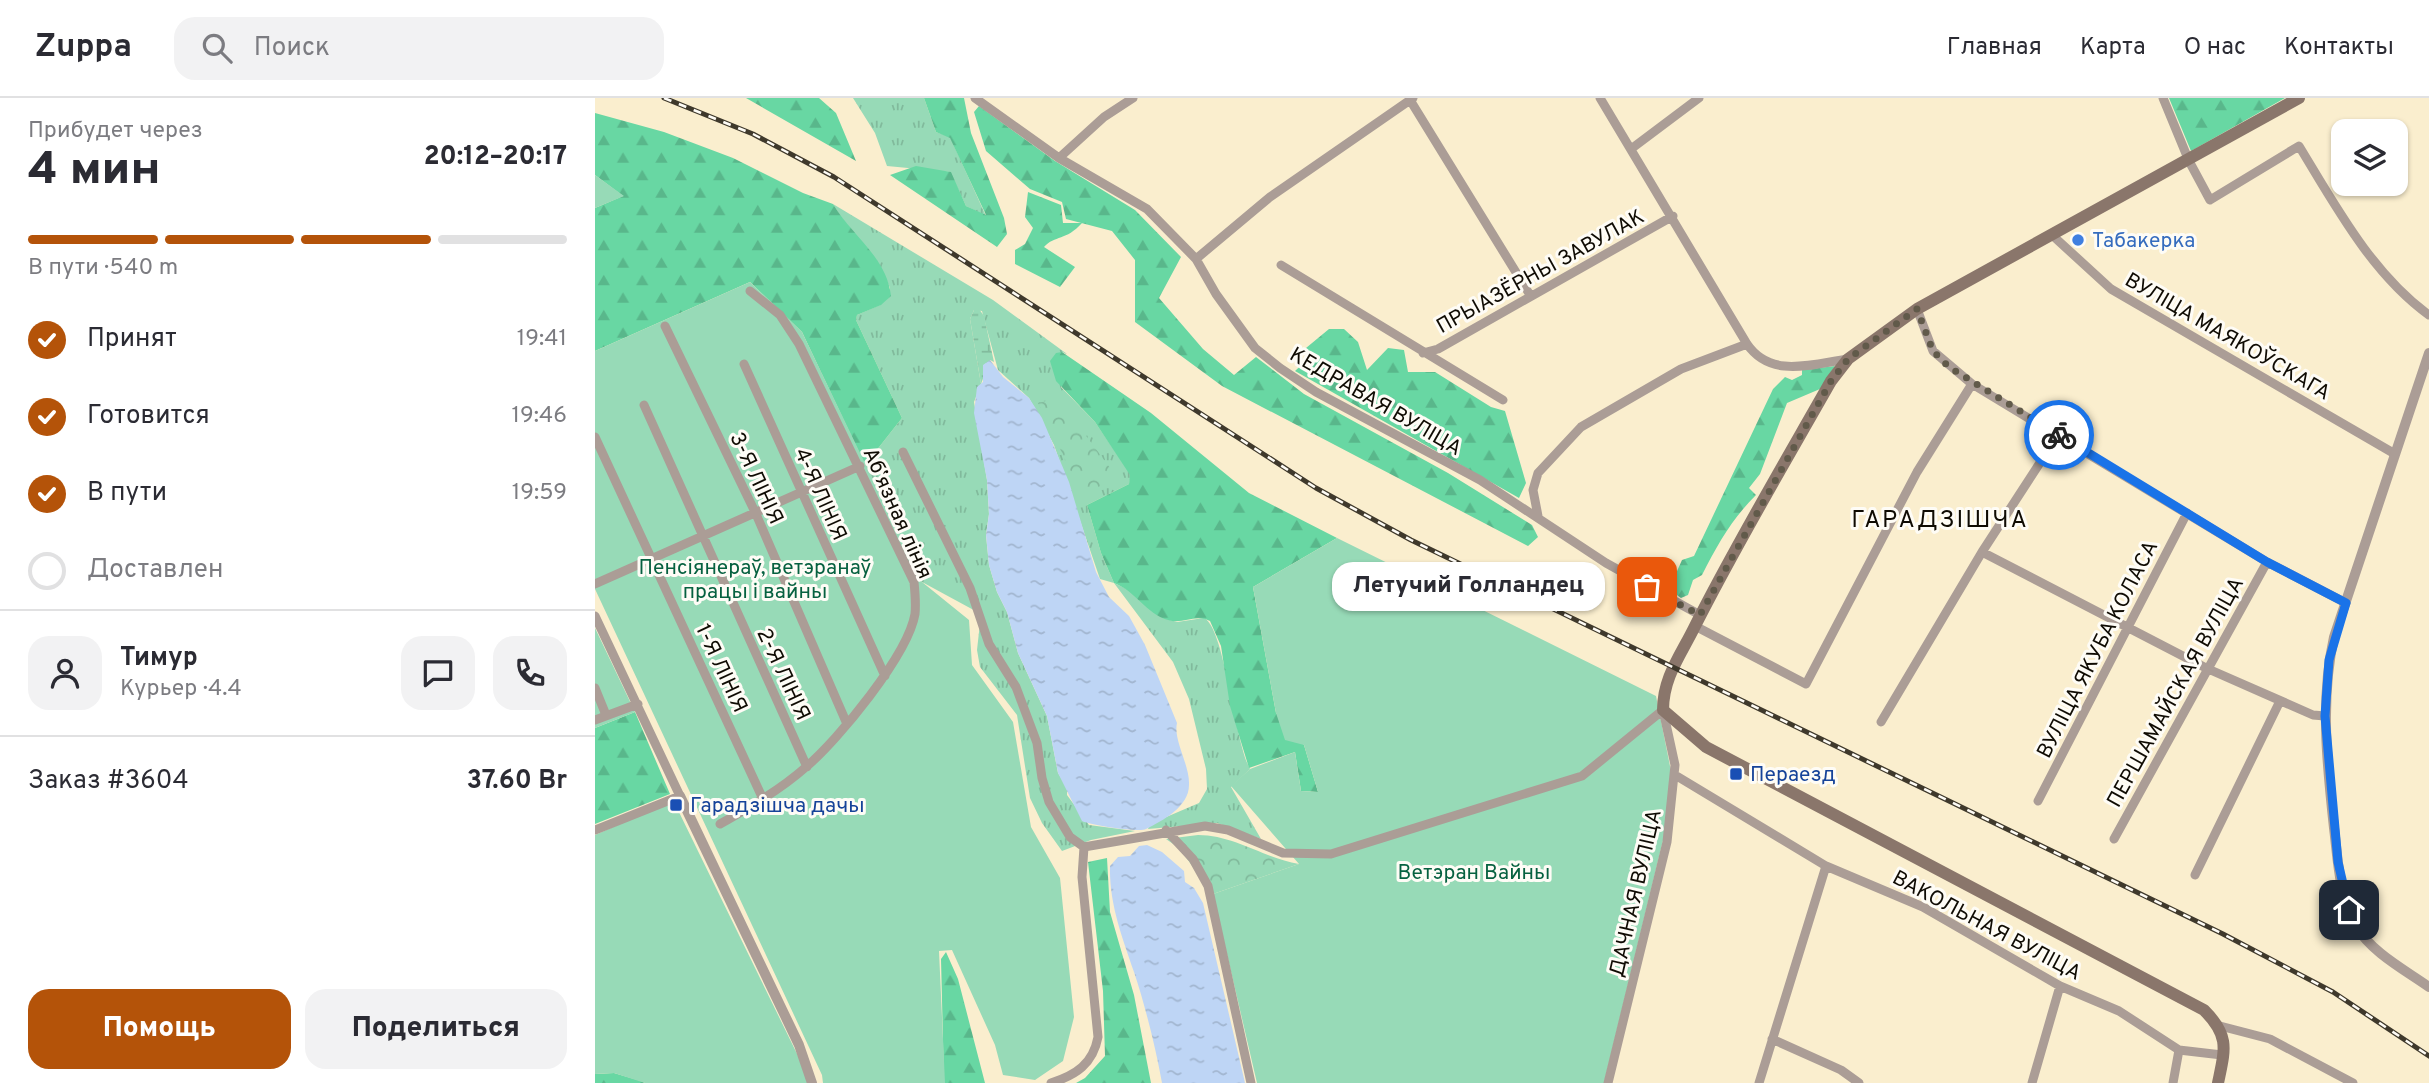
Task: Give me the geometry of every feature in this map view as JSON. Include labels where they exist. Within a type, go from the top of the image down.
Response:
[{"type":"main road","points":[[2218,1083],[2224,1040],[2220,1026],[2204,1010],[2124,965],[1706,747],[1663,710],[1665,683],[1831,381],[1848,359],[1917,309],[2299,98]]},
{"type":"street","name":"КЕДРАВАЯ ВУЛІЦА","points":[[975,98],[1059,158],[1147,209],[1196,259],[1216,294],[1255,348],[1280,368],[1316,392],[1480,480],[1697,621],[1806,684],[1917,472],[1972,384]]},
{"type":"street","points":[[1059,158],[1104,117],[1133,98]]},
{"type":"street","points":[[1600,98],[1748,344],[1761,360],[1772,366],[1787,367],[1848,359]]},
{"type":"street","points":[[1631,149],[1699,98]]},
{"type":"street","points":[[2163,98],[2189,161],[2210,200],[2299,146],[2351,230],[2405,295],[2429,315]]},
{"type":"street","points":[[1196,259],[1270,197],[1411,99],[1530,295]]},
{"type":"street","name":"ПРЫАЗЁРНЫ ЗАВУЛАК","points":[[1423,353],[1438,349],[1673,216]]},
{"type":"street","name":"ВУЛІЦА МАЯКОЎСКАГА","points":[[2052,235],[2111,289],[2395,454]]},
{"type":"street","points":[[1281,265],[1503,400]]},
{"type":"street","name":"Абʼязная лінія","points":[[720,824],[763,799],[807,766],[847,724],[885,676],[915,616],[914,582],[799,344],[780,315],[750,291]]},
{"type":"street","points":[[1917,309],[1933,351],[1972,384],[2267,562],[2346,603]]},
{"type":"street","name":"3-Я ЛІНІЯ","points":[[665,326],[756,514],[847,724]]},
{"type":"street","points":[[1538,516],[1533,490],[1538,473],[1581,427],[1681,369],[1748,344]]},
{"type":"street","points":[[2429,353],[2329,660],[2325,716],[2329,776],[2344,896],[2364,939],[2429,987]]},
{"type":"street","name":"4-Я ЛІНІЯ","points":[[744,364],[885,676]]},
{"type":"street","name":"2-Я ЛІНІЯ","points":[[643,405],[807,766]]},
{"type":"street","points":[[1881,722],[1982,552],[2058,435]]},
{"type":"street","name":"1-Я ЛІНІЯ","points":[[595,437],[763,799]]},
{"type":"street","points":[[903,452],[970,588],[989,644],[1016,687],[1030,723],[1049,802],[1070,837],[1084,847],[1166,830],[1217,827],[1283,853],[1331,854],[1582,776],[1663,710]]},
{"type":"street","points":[[595,584],[860,467]]},
{"type":"street","name":"ВУЛІЦА ЯКУБА КОЛАСА","points":[[2038,801],[2187,513]]},
{"type":"street","points":[[1982,552],[2206,667],[2313,715],[2325,716]]},
{"type":"street","name":"ПЕРШАМАЙСКАЯ ВУЛІЦА","points":[[2114,839],[2206,667],[2267,562]]},
{"type":"street","points":[[595,616],[799,1045],[812,1083]]},
{"type":"street","points":[[595,688],[605,715]]},
{"type":"street","points":[[2195,874],[2280,701]]},
{"type":"street","points":[[595,720],[638,705]]},
{"type":"street","name":"ДАЧНАЯ ВУЛІЦА","points":[[1608,1083],[1667,842],[1675,775],[1673,747],[1663,710]]},
{"type":"street","name":"ВАКОЛЬНАЯ ВУЛІЦА","points":[[1675,775],[1826,866],[1923,907],[2060,986],[2119,1011],[2179,1050]]},
{"type":"street","points":[[595,830],[680,796]]},
{"type":"street","points":[[1166,830],[1193,859],[1208,886],[1251,1083]]},
{"type":"street","points":[[1051,1083],[1085,1066],[1094,1054],[1098,1037],[1082,877],[1084,847]]},
{"type":"street","points":[[1759,1083],[1826,866]]},
{"type":"street","points":[[2032,1083],[2060,986]]},
{"type":"street","points":[[2220,1026],[2270,1039],[2353,1083]]},
{"type":"street","points":[[1772,1039],[1841,1070],[1859,1083]]},
{"type":"street","points":[[2173,1083],[2179,1050],[2222,1055]]},
{"type":"green space","points":[[746,98],[819,98],[836,113],[856,161]]},
{"type":"green space","points":[[853,98],[924,98],[936,132],[950,137],[986,216],[966,206],[950,172],[887,166],[875,133]]},
{"type":"green space","points":[[924,98],[964,98],[971,133],[1004,218],[1007,234],[997,247],[890,175],[916,166],[951,172],[966,206],[986,215],[950,138],[936,132]]},
{"type":"green space","points":[[2169,98],[2285,98],[2191,151]]},
{"type":"green space","points":[[979,106],[1055,161],[1135,210],[1181,257],[1159,298],[1203,349],[1234,375],[1256,357],[1304,394],[1448,473],[1532,525],[1538,537],[1528,546],[1222,386],[1135,322],[1135,260],[1112,231],[1066,219],[1062,202],[1030,189],[986,151],[974,112]]},
{"type":"green space","points":[[595,113],[664,132],[733,158],[803,193],[833,204],[876,258],[888,282],[891,296],[881,305],[857,315],[856,320],[902,418],[865,465],[802,332],[750,282],[595,351],[595,208],[623,196],[595,175]]},
{"type":"green space","points":[[595,175],[624,196],[595,208]]},
{"type":"green space","points":[[1028,192],[1061,205],[1063,223],[1082,223],[1071,233],[1044,247],[1075,267],[1060,287],[1015,264],[1015,250],[1025,244],[1033,228],[1025,217]]},
{"type":"green space","points":[[833,204],[993,300],[1067,354],[1062,352],[1061,387],[1095,422],[1131,475],[1129,484],[1087,505],[1101,553],[1114,583],[1100,579],[1054,445],[1029,398],[998,370],[982,311],[974,310],[970,319],[981,384],[974,402],[987,480],[989,514],[986,535],[989,565],[997,592],[1007,612],[1018,653],[1047,716],[1058,773],[1067,787],[1067,795],[1089,825],[1135,831],[1091,840],[1062,851],[1042,823],[1030,798],[1017,715],[980,667],[977,650],[981,614],[922,582],[865,465],[902,418],[856,320],[857,315],[880,305],[890,296],[890,288],[877,263]]},
{"type":"green space","name":"Пенсіянераў, ветэранаў працы і вайны","points":[[750,282],[802,332],[922,582],[969,620],[972,665],[1013,722],[1031,827],[1060,878],[1074,1017],[1063,1061],[1035,1080],[1003,1075],[995,1045],[952,950],[939,951],[945,1083],[823,1083],[822,1075],[595,589],[595,351]]},
{"type":"green space","points":[[979,309],[984,316],[994,362],[990,360],[981,384],[970,319],[974,310]]},
{"type":"green space","points":[[1329,329],[1344,329],[1358,342],[1367,370],[1388,348],[1404,350],[1408,372],[1435,372],[1491,407],[1505,411],[1526,483],[1519,498],[1295,371],[1311,356],[1306,348]]},
{"type":"green space","points":[[1062,352],[1151,413],[1249,493],[1337,538],[1253,587],[1276,713],[1304,745],[1318,792],[1301,791],[1295,752],[1249,768],[1230,706],[1221,646],[1210,621],[1199,618],[1173,621],[1160,617],[1129,591],[1114,583],[1101,553],[1087,505],[1129,484],[1130,475],[1095,422],[1056,381],[1050,361],[1056,353]]},
{"type":"green space","points":[[1835,366],[1820,389],[1787,403],[1760,474],[1749,488],[1756,495],[1726,533],[1702,575],[1693,580],[1688,595],[1681,598],[1669,589],[1682,560],[1694,556],[1773,389],[1785,377],[1792,380],[1802,375],[1802,370]]},
{"type":"green space","points":[[1058,398],[1116,476],[1083,497],[1038,403]]},
{"type":"green space","name":"Ветэран Вайны","points":[[1337,538],[1656,696],[1671,771],[1666,828],[1604,1083],[1257,1083],[1213,894],[1299,864],[1231,786],[1250,769],[1295,752],[1301,791],[1318,792],[1304,745],[1285,740],[1276,713],[1253,587]]},
{"type":"green space","points":[[1114,583],[1129,590],[1163,618],[1177,622],[1204,618],[1211,626],[1224,663],[1239,735],[1250,769],[1231,787],[1261,839],[1217,823],[1148,829],[1150,824],[1199,803],[1207,789],[1206,769],[1189,699],[1173,662]]},
{"type":"green space","points":[[595,628],[635,712],[595,728]]},
{"type":"green space","points":[[635,712],[670,794],[595,824],[595,728]]},
{"type":"green space","points":[[664,805],[676,806],[801,1062],[808,1083],[645,1083],[614,1073],[595,1074],[595,835]]},
{"type":"green space","points":[[1198,835],[1224,839],[1299,864],[1213,894],[1179,848],[1166,839]]},
{"type":"green space","points":[[1107,858],[1110,912],[1134,995],[1151,1083],[1076,1083],[1085,1078],[1105,1056],[1103,991],[1088,862]]},
{"type":"green space","points":[[946,952],[958,979],[985,1083],[944,1083],[941,959]]},
{"type":"green space","points":[[614,1073],[645,1083],[595,1083],[595,1074]]},
{"type":"water","points":[[990,360],[1003,377],[1029,398],[1042,418],[1069,482],[1096,572],[1109,597],[1129,616],[1145,645],[1177,723],[1177,737],[1189,777],[1188,793],[1173,812],[1146,829],[1115,828],[1082,821],[1058,773],[1047,716],[1018,653],[1007,612],[997,592],[989,565],[986,535],[989,514],[987,480],[974,413],[977,387],[983,382],[983,365]]},
{"type":"water","points":[[1147,845],[1162,852],[1184,871],[1185,882],[1194,888],[1203,903],[1245,1083],[1162,1083],[1146,1013],[1117,920],[1110,880],[1110,866],[1118,857],[1130,856],[1139,846]]},
{"type":"railway","points":[[664,98],[753,134],[834,177],[1316,488],[1411,540],[2223,934],[2333,992],[2429,1056]]},
{"type":"way so far","points":[[1647,587],[1700,615],[1831,381],[1848,359],[1917,309],[1933,351],[1949,367],[1972,384],[2059,435]]},
{"type":"place","name":"Табакерка","points":[[2078,240]]},
{"type":"place","name":"Летучий Голландец","points":[[1647,587]]},
{"type":"place","name":"Пераезд","points":[[1736,774]]},
{"type":"place","name":"Гарадзішча дачы","points":[[676,805]]},
{"type":"district","name":"ГАРАДЗІШЧА","points":[[1940,519]]},
{"type":"route","points":[[2059,435],[2267,562],[2346,603],[2329,660],[2325,716],[2338,862],[2349,910]]}]
